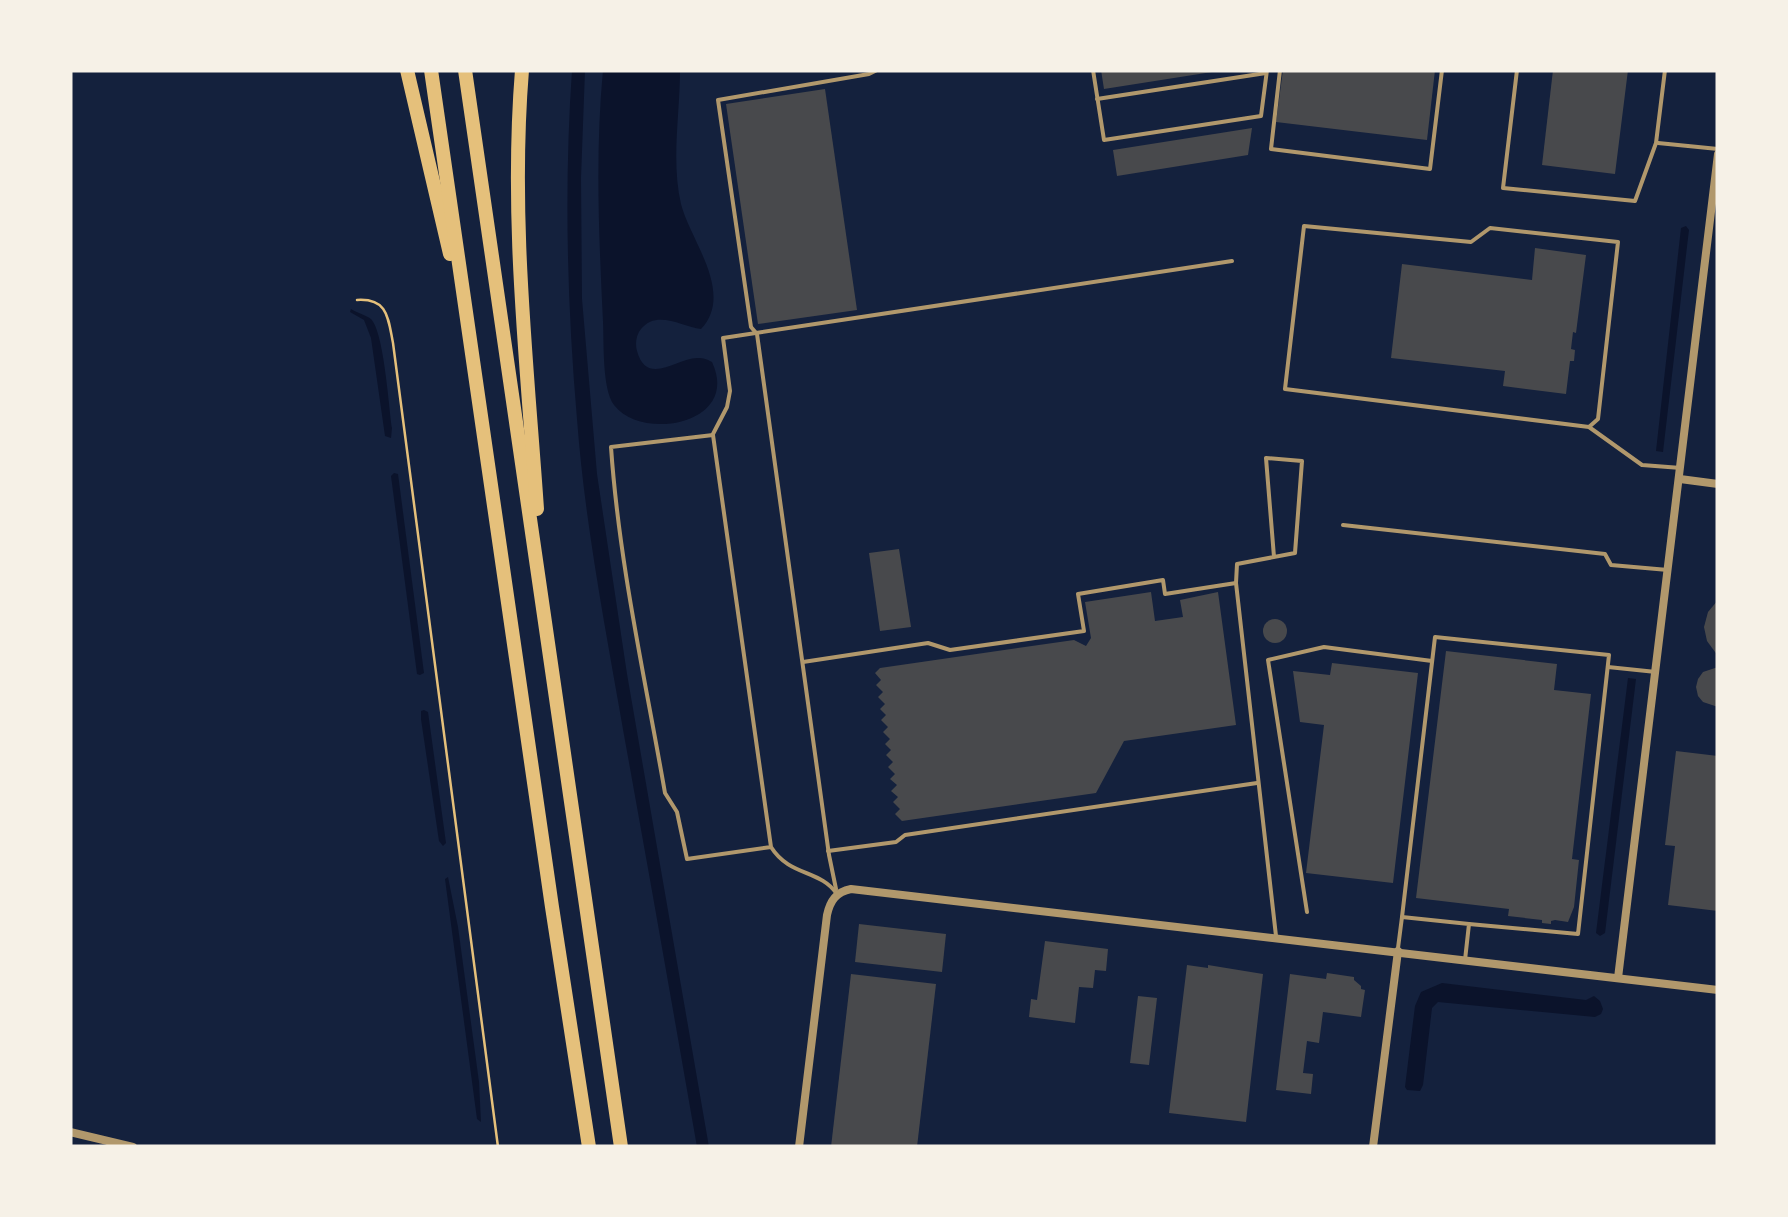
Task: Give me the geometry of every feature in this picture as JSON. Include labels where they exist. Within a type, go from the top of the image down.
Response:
[{"type":"highway","points":[[407,70],[471,344]]},
{"type":"highway","points":[[431,70],[589,1147]]},
{"type":"highway","points":[[465,70],[620,1147]]},
{"type":"highway","points":[[522,70],[518,248],[544,620]]},
{"type":"street","points":[[1618,978],[1718,151]]},
{"type":"street","points":[[1680,479],[1718,484]]},
{"type":"street","points":[[798,1147],[827,915],[837,894],[857,889],[1718,990]]},
{"type":"street","points":[[1373,1147],[1398,952]]},
{"type":"street","points":[[70,1132],[134,1147]]},
{"type":"lane","points":[[837,894],[757,334],[751,328],[718,100],[877,70]]},
{"type":"lane","points":[[1093,70],[1104,140],[1261,116],[1266,71],[1098,98]]},
{"type":"lane","points":[[1280,70],[1271,149],[1430,169],[1442,70]]},
{"type":"lane","points":[[1517,70],[1504,188],[1635,201],[1656,143],[1664,70]]},
{"type":"lane","points":[[1656,143],[1718,151]]},
{"type":"lane","points":[[1588,427],[1598,419],[1618,242],[1490,228],[1471,242],[1304,226],[1286,389],[1588,427],[1645,465],[1681,468]]},
{"type":"lane","points":[[837,894],[830,884],[787,865],[771,847],[712,435],[730,391],[722,338],[1232,261]]},
{"type":"lane","points":[[712,435],[611,447],[614,499],[666,793],[677,812],[687,859],[771,847]]},
{"type":"lane","points":[[1274,557],[1266,458],[1302,461],[1295,553],[1274,557],[1237,564],[1276,938]]},
{"type":"lane","points":[[1344,525],[1605,554],[1611,564],[1668,570]]},
{"type":"lane","points":[[803,662],[928,644],[950,650],[1084,631],[1078,594],[1163,580],[1165,594],[1236,583]]},
{"type":"lane","points":[[1398,952],[1402,917],[1435,636],[1609,655],[1578,934],[1402,917]]},
{"type":"lane","points":[[1307,912],[1268,660],[1324,647],[1432,661]]},
{"type":"lane","points":[[1608,667],[1656,672]]},
{"type":"lane","points":[[828,851],[896,842],[904,835],[1258,783]]},
{"type":"lane","points":[[1466,960],[1469,924]]},
{"type":"path","points":[[357,300],[370,300],[382,306],[393,343],[498,1147]]},
{"type":"water","points":[[572,70],[585,70],[582,299],[597,474],[627,674],[709,1147],[697,1147],[585,498],[569,288],[567,201]]},
{"type":"water","points":[[603,70],[680,70],[678,188],[707,266],[713,299],[710,315],[701,329],[655,320],[641,329],[636,345],[642,362],[655,369],[697,358],[712,362],[717,383],[713,400],[701,413],[684,421],[645,423],[627,416],[614,405],[607,388],[598,196]]},
{"type":"water","points":[[1686,226],[1689,230],[1663,452],[1656,451],[1681,228]]},
{"type":"water","points":[[351,309],[371,319],[376,327],[391,438],[385,436],[371,338],[364,320]]},
{"type":"water","points":[[398,474],[424,673],[420,675],[391,476]]},
{"type":"water","points":[[1628,678],[1636,679],[1605,933],[1600,936],[1596,933]]},
{"type":"water","points":[[424,710],[428,712],[446,843],[443,846],[439,841],[421,719]]},
{"type":"water","points":[[448,877],[479,1082],[481,1122],[477,1119],[445,879]]},
{"type":"water","points":[[1442,983],[1586,1000],[1594,996],[1603,1009],[1595,1017],[1438,1002],[1432,1008],[1423,1085],[1420,1091],[1407,1090],[1415,1006],[1421,992]]},
{"type":"building","points":[[1101,70],[1212,70],[1212,72],[1104,89]]},
{"type":"building","points":[[1283,70],[1435,70],[1427,140],[1276,122]]},
{"type":"building","points":[[1553,70],[1628,70],[1615,174],[1542,165]]},
{"type":"building","points":[[825,89],[857,310],[758,324],[726,104]]},
{"type":"building","points":[[1252,128],[1248,155],[1117,176],[1113,150]]},
{"type":"building","points":[[1535,248],[1586,255],[1571,349],[1575,350],[1574,361],[1570,361],[1566,394],[1503,386],[1505,371],[1391,358],[1402,264],[1532,280]]},
{"type":"building","points":[[899,549],[911,627],[880,631],[869,553]]},
{"type":"building","points":[[1151,592],[1155,621],[1183,617],[1180,600],[1218,592],[1236,725],[1124,741],[1096,793],[902,821],[895,814],[900,809],[893,802],[898,797],[891,791],[897,785],[890,779],[895,774],[888,767],[893,762],[886,755],[891,750],[885,744],[890,739],[883,732],[888,727],[881,720],[886,715],[880,709],[885,704],[878,697],[883,692],[876,685],[881,680],[875,673],[880,668],[1074,640],[1086,646],[1091,638],[1085,602]]},
{"type":"building","points":[[1718,600],[1718,656],[1707,641],[1704,627],[1708,612]]},
{"type":"building","points":[[1275,619],[1284,622],[1284,640],[1275,643],[1266,640],[1263,631],[1266,622]]},
{"type":"building","points":[[1446,651],[1557,664],[1554,690],[1591,694],[1572,859],[1579,860],[1574,907],[1568,922],[1542,923],[1508,916],[1509,909],[1416,898]]},
{"type":"building","points":[[1332,663],[1418,673],[1393,883],[1306,873],[1324,725],[1300,722],[1293,671],[1330,675]]},
{"type":"building","points":[[1718,667],[1718,707],[1703,702],[1696,687],[1703,672]]},
{"type":"building","points":[[1676,751],[1718,756],[1718,911],[1668,905],[1675,846],[1665,845]]},
{"type":"building","points":[[859,924],[946,934],[942,972],[855,962]]},
{"type":"building","points":[[1045,941],[1108,949],[1106,971],[1095,970],[1093,988],[1079,987],[1075,1023],[1029,1017],[1031,999],[1037,1000]]},
{"type":"building","points":[[1187,965],[1263,974],[1246,1122],[1169,1113]]},
{"type":"building","points":[[1327,973],[1354,977],[1365,990],[1361,1017],[1323,1012],[1319,1043],[1307,1041],[1303,1073],[1313,1074],[1311,1094],[1276,1090],[1290,974],[1326,979]]},
{"type":"building","points":[[851,974],[936,984],[917,1147],[831,1147]]},
{"type":"building","points":[[1138,996],[1157,998],[1149,1065],[1130,1063]]}]
